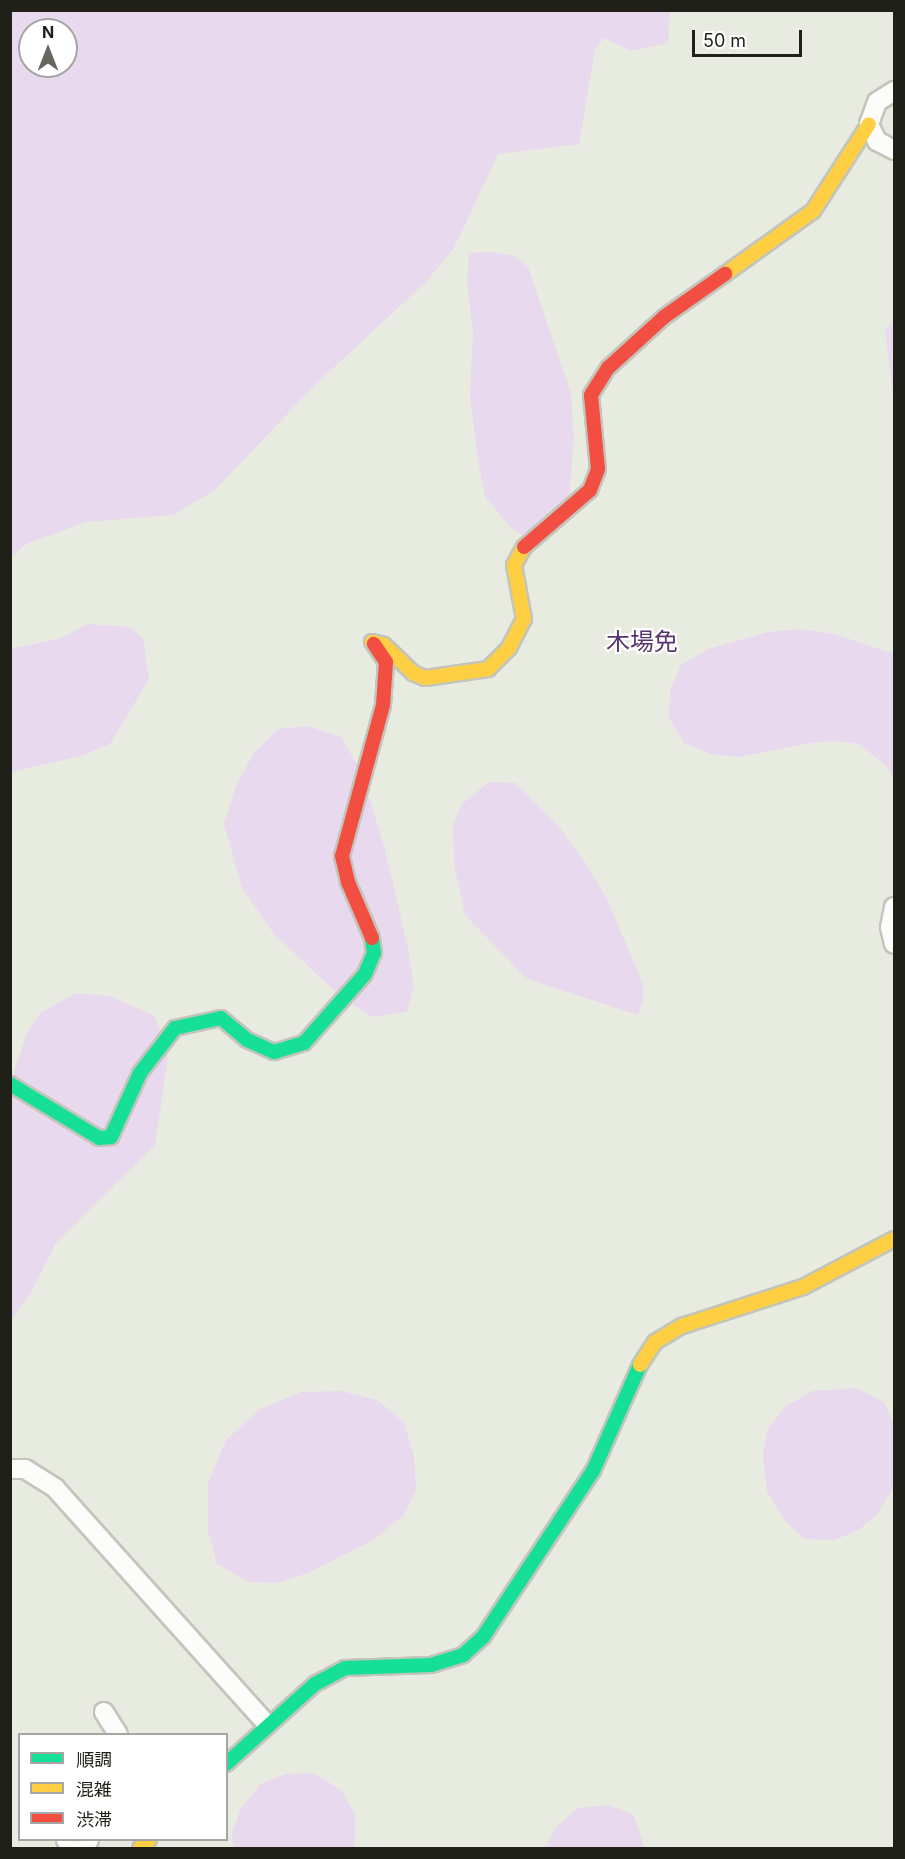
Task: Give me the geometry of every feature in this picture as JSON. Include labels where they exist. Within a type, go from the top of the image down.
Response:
[{"type":"street","points":[[10,1084],[99,1138],[111,1137],[140,1073],[175,1028],[221,1018],[247,1040],[274,1052],[304,1043],[327,1022],[365,974],[374,953],[371,929],[348,882],[342,856],[383,705],[386,662],[372,642],[384,645],[413,673],[425,678],[488,669],[509,648],[524,619],[514,565],[523,548],[590,490],[598,469],[591,395],[608,368],[664,317],[813,211],[869,124],[877,102],[894,91]]},
{"type":"street","points":[[869,124],[878,141],[894,150]]},
{"type":"street","points":[[894,907],[890,927],[894,944]]},
{"type":"street","points":[[228,1762],[267,1724],[315,1684],[345,1668],[379,1664],[431,1665],[463,1655],[483,1638],[514,1596],[593,1471],[635,1372],[656,1342],[682,1326],[803,1287],[894,1239]]},
{"type":"street","points":[[10,1469],[25,1469],[55,1488],[267,1724]]},
{"type":"street","points":[[104,1712],[117,1733]]},
{"type":"shaded area","points":[[11,10],[670,10],[668,43],[631,51],[604,38],[595,49],[579,144],[498,154],[454,248],[426,282],[314,386],[215,490],[173,515],[86,522],[26,544],[11,557]]},
{"type":"shaded area","points":[[489,252],[514,256],[528,267],[571,393],[574,439],[569,498],[534,543],[510,527],[485,496],[477,455],[470,396],[473,332],[467,282],[469,253]]},
{"type":"shaded area","points":[[894,321],[894,402],[885,329]]},
{"type":"shaded area","points":[[88,624],[129,627],[143,638],[149,679],[110,744],[81,756],[11,772],[11,649],[61,638]]},
{"type":"shaded area","points":[[798,629],[835,634],[894,654],[894,779],[885,765],[859,744],[834,741],[805,744],[739,757],[711,754],[684,743],[669,718],[670,691],[681,665],[708,649],[768,632]]},
{"type":"shaded area","points":[[307,726],[341,737],[361,771],[385,849],[407,944],[414,986],[407,1012],[372,1017],[342,998],[274,934],[242,888],[224,824],[237,783],[254,753],[278,729]]},
{"type":"shaded area","points":[[489,782],[516,783],[560,828],[587,865],[607,899],[643,984],[643,1002],[638,1015],[527,979],[465,915],[454,865],[453,825],[462,804]]},
{"type":"shaded area","points":[[76,993],[110,996],[155,1016],[168,1057],[155,1145],[56,1243],[30,1294],[11,1320],[10,1084],[27,1033],[40,1013]]},
{"type":"shaded area","points":[[857,1388],[885,1403],[894,1425],[894,1487],[877,1514],[860,1529],[835,1540],[805,1539],[784,1520],[767,1491],[763,1455],[767,1430],[785,1407],[812,1391]]},
{"type":"shaded area","points":[[342,1391],[377,1400],[404,1422],[414,1457],[416,1489],[404,1515],[375,1539],[308,1573],[277,1583],[248,1582],[217,1564],[208,1531],[208,1483],[226,1440],[260,1409],[301,1392]]},
{"type":"shaded area","points":[[314,1773],[341,1790],[355,1814],[355,1848],[233,1848],[232,1833],[241,1808],[261,1784],[285,1774]]},
{"type":"shaded area","points":[[608,1805],[633,1814],[645,1848],[545,1848],[556,1827],[578,1808]]},
{"type":"traffic: fast","points":[[10,1084],[99,1138],[111,1137],[140,1073],[175,1028],[221,1018],[247,1040],[274,1052],[304,1043],[365,974],[374,953],[372,938]]},
{"type":"traffic: fast","points":[[228,1762],[315,1684],[345,1668],[431,1665],[463,1655],[483,1637],[593,1471],[640,1365]]},
{"type":"traffic: slow","points":[[725,274],[813,211],[869,124]]},
{"type":"traffic: slow","points":[[372,642],[384,645],[413,673],[425,678],[488,669],[509,648],[524,619],[514,565],[524,547]]},
{"type":"traffic: slow","points":[[640,1365],[655,1342],[682,1326],[803,1287],[894,1239]]},
{"type":"traffic: slow","points":[[140,1848],[148,1841]]},
{"type":"traffic: jam","points":[[524,547],[590,490],[598,469],[591,395],[608,368],[664,317],[725,274]]},
{"type":"traffic: jam","points":[[372,938],[348,882],[342,856],[383,705],[386,662],[374,644]]},
{"type":"district","name":"木場免","points":[[642,642]]}]
